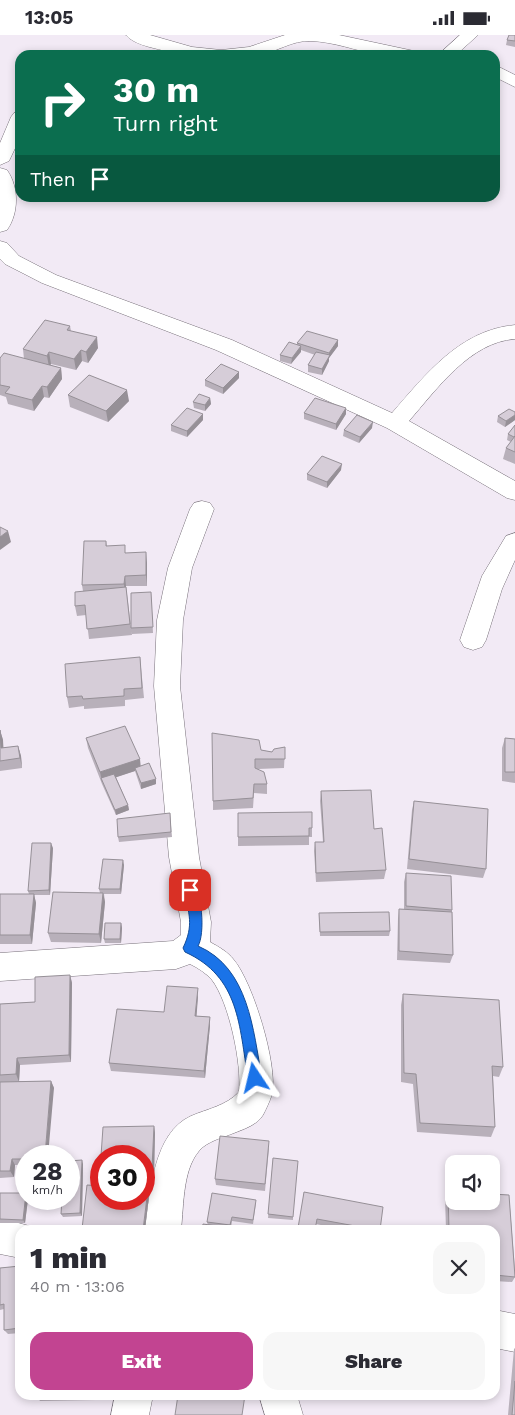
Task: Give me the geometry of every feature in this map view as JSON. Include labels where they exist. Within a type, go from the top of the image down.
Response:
[{"type":"street","points":[[134,35],[183,50]]},
{"type":"street","points":[[256,50],[297,36],[309,35],[383,50]]},
{"type":"street","points":[[452,50],[470,35]]},
{"type":"street","points":[[149,50],[160,44]]},
{"type":"street","points":[[500,73],[515,82]]},
{"type":"street","points":[[0,159],[3,157],[15,129]]},
{"type":"street","points":[[0,174],[8,195],[8,206],[0,226]]},
{"type":"street","points":[[0,247],[12,260],[29,270],[224,345],[395,423],[515,492]]},
{"type":"street","points":[[395,423],[448,367],[468,349],[489,337],[515,332]]},
{"type":"street","points":[[0,967],[176,955],[190,948],[196,938],[196,922],[184,857],[166,686],[170,620],[180,568],[202,509]]},
{"type":"street","points":[[473,640],[486,595],[509,549],[515,542]]},
{"type":"street","points":[[164,1225],[175,1161],[185,1141],[204,1126],[233,1117],[248,1107],[255,1095],[255,1078],[246,1027],[236,991],[223,970],[206,955],[190,948]]},
{"type":"street","points":[[0,1236],[15,1238]]},
{"type":"street","points":[[500,1330],[515,1333]]},
{"type":"street","points":[[130,1415],[133,1400]]},
{"type":"street","points":[[280,1400],[284,1415]]},
{"type":"building","points":[[509,35],[515,35],[515,41],[507,40]]},
{"type":"building","points":[[45,320],[70,326],[67,330],[97,337],[86,352],[81,350],[74,359],[49,352],[47,356],[23,349]]},
{"type":"building","points":[[307,331],[338,340],[329,353],[297,343]]},
{"type":"building","points":[[289,342],[301,346],[292,358],[280,355]]},
{"type":"building","points":[[316,352],[330,355],[322,369],[308,365]]},
{"type":"building","points":[[4,353],[61,368],[47,387],[42,386],[32,400],[5,393],[10,387],[0,385],[0,358]]},
{"type":"building","points":[[221,364],[239,372],[223,388],[205,380]]},
{"type":"building","points":[[89,375],[127,390],[106,411],[68,395]]},
{"type":"building","points":[[199,394],[210,398],[205,405],[193,402]]},
{"type":"building","points":[[315,398],[346,408],[336,424],[304,413]]},
{"type":"building","points":[[187,408],[203,414],[187,431],[171,425]]},
{"type":"building","points":[[509,409],[515,412],[515,415],[506,421],[498,416]]},
{"type":"building","points":[[357,415],[373,422],[360,437],[344,430]]},
{"type":"building","points":[[515,425],[515,436],[514,437],[508,434]]},
{"type":"building","points":[[515,436],[515,452],[506,448]]},
{"type":"building","points":[[322,456],[342,464],[327,482],[307,474]]},
{"type":"building","points":[[0,527],[8,531],[0,537]]},
{"type":"building","points":[[84,541],[106,541],[106,546],[125,545],[125,553],[146,552],[146,575],[125,576],[124,584],[82,585]]},
{"type":"building","points":[[126,587],[130,624],[87,629],[85,605],[75,606],[75,592]]},
{"type":"building","points":[[151,592],[153,627],[131,628],[131,593]]},
{"type":"building","points":[[140,657],[142,688],[124,689],[124,696],[83,699],[82,696],[67,697],[65,664]]},
{"type":"building","points":[[125,726],[140,759],[100,772],[86,738]]},
{"type":"building","points":[[0,730],[1,748],[18,746],[20,758],[0,761]]},
{"type":"building","points":[[212,733],[259,740],[261,750],[272,752],[274,749],[285,747],[285,759],[255,759],[255,768],[264,772],[267,784],[254,784],[253,798],[213,801]]},
{"type":"building","points":[[505,738],[515,739],[515,772],[505,772]]},
{"type":"building","points":[[149,763],[156,779],[141,783],[135,768]]},
{"type":"building","points":[[114,774],[128,805],[115,810],[101,778]]},
{"type":"building","points":[[371,790],[374,829],[382,828],[386,870],[316,873],[315,842],[324,842],[321,791]]},
{"type":"building","points":[[414,801],[488,809],[486,869],[409,859]]},
{"type":"building","points":[[312,812],[312,828],[309,828],[309,836],[238,837],[238,813]]},
{"type":"building","points":[[170,813],[171,832],[118,837],[117,819]]},
{"type":"building","points":[[32,843],[51,843],[49,890],[28,891]]},
{"type":"building","points":[[103,859],[123,860],[120,889],[99,889]]},
{"type":"building","points":[[406,873],[451,876],[452,910],[406,906]]},
{"type":"building","points":[[53,892],[103,893],[99,934],[48,933]]},
{"type":"building","points":[[0,894],[34,894],[30,935],[0,935]]},
{"type":"building","points":[[399,909],[452,912],[453,955],[399,951]]},
{"type":"building","points":[[389,912],[390,931],[320,932],[319,913]]},
{"type":"building","points":[[105,923],[121,923],[120,939],[104,939]]},
{"type":"building","points":[[70,975],[69,1055],[17,1058],[16,1074],[0,1075],[0,1004],[35,1002],[35,977]]},
{"type":"building","points":[[167,986],[198,988],[195,1016],[210,1017],[204,1071],[109,1063],[117,1009],[164,1012]]},
{"type":"building","points":[[403,994],[499,1000],[503,1067],[492,1066],[495,1127],[420,1123],[416,1074],[404,1073]]},
{"type":"building","points":[[51,1081],[46,1145],[15,1145],[15,1159],[12,1159],[10,1171],[0,1171],[0,1082]]},
{"type":"building","points":[[154,1126],[153,1145],[102,1145],[103,1127]]},
{"type":"building","points":[[220,1136],[269,1141],[265,1184],[215,1179]]},
{"type":"building","points":[[273,1158],[298,1161],[293,1217],[268,1214]]},
{"type":"building","points":[[80,1160],[82,1160],[80,1213],[61,1214],[61,1210],[80,1210]]},
{"type":"building","points":[[87,1185],[90,1185],[90,1210],[145,1210],[144,1225],[82,1225]]},
{"type":"building","points":[[304,1192],[383,1207],[381,1225],[350,1225],[317,1219],[316,1225],[298,1225]]},
{"type":"building","points":[[0,1193],[15,1193],[15,1210],[24,1210],[23,1220],[0,1219]]},
{"type":"building","points":[[212,1193],[256,1200],[253,1220],[232,1217],[230,1225],[207,1222]]},
{"type":"building","points":[[500,1194],[509,1195],[515,1277],[500,1276],[500,1225],[449,1225],[448,1210],[500,1210]]},
{"type":"building","points":[[15,1266],[15,1329],[4,1330],[4,1304],[0,1305],[0,1268]]},
{"type":"building","points":[[515,1381],[515,1415],[512,1415]]},
{"type":"building","points":[[177,1400],[244,1400],[242,1415],[175,1415]]},
{"type":"route","points":[[190,890],[196,922],[196,938],[190,948],[206,955],[223,970],[236,991],[244,1019],[255,1078]]}]
